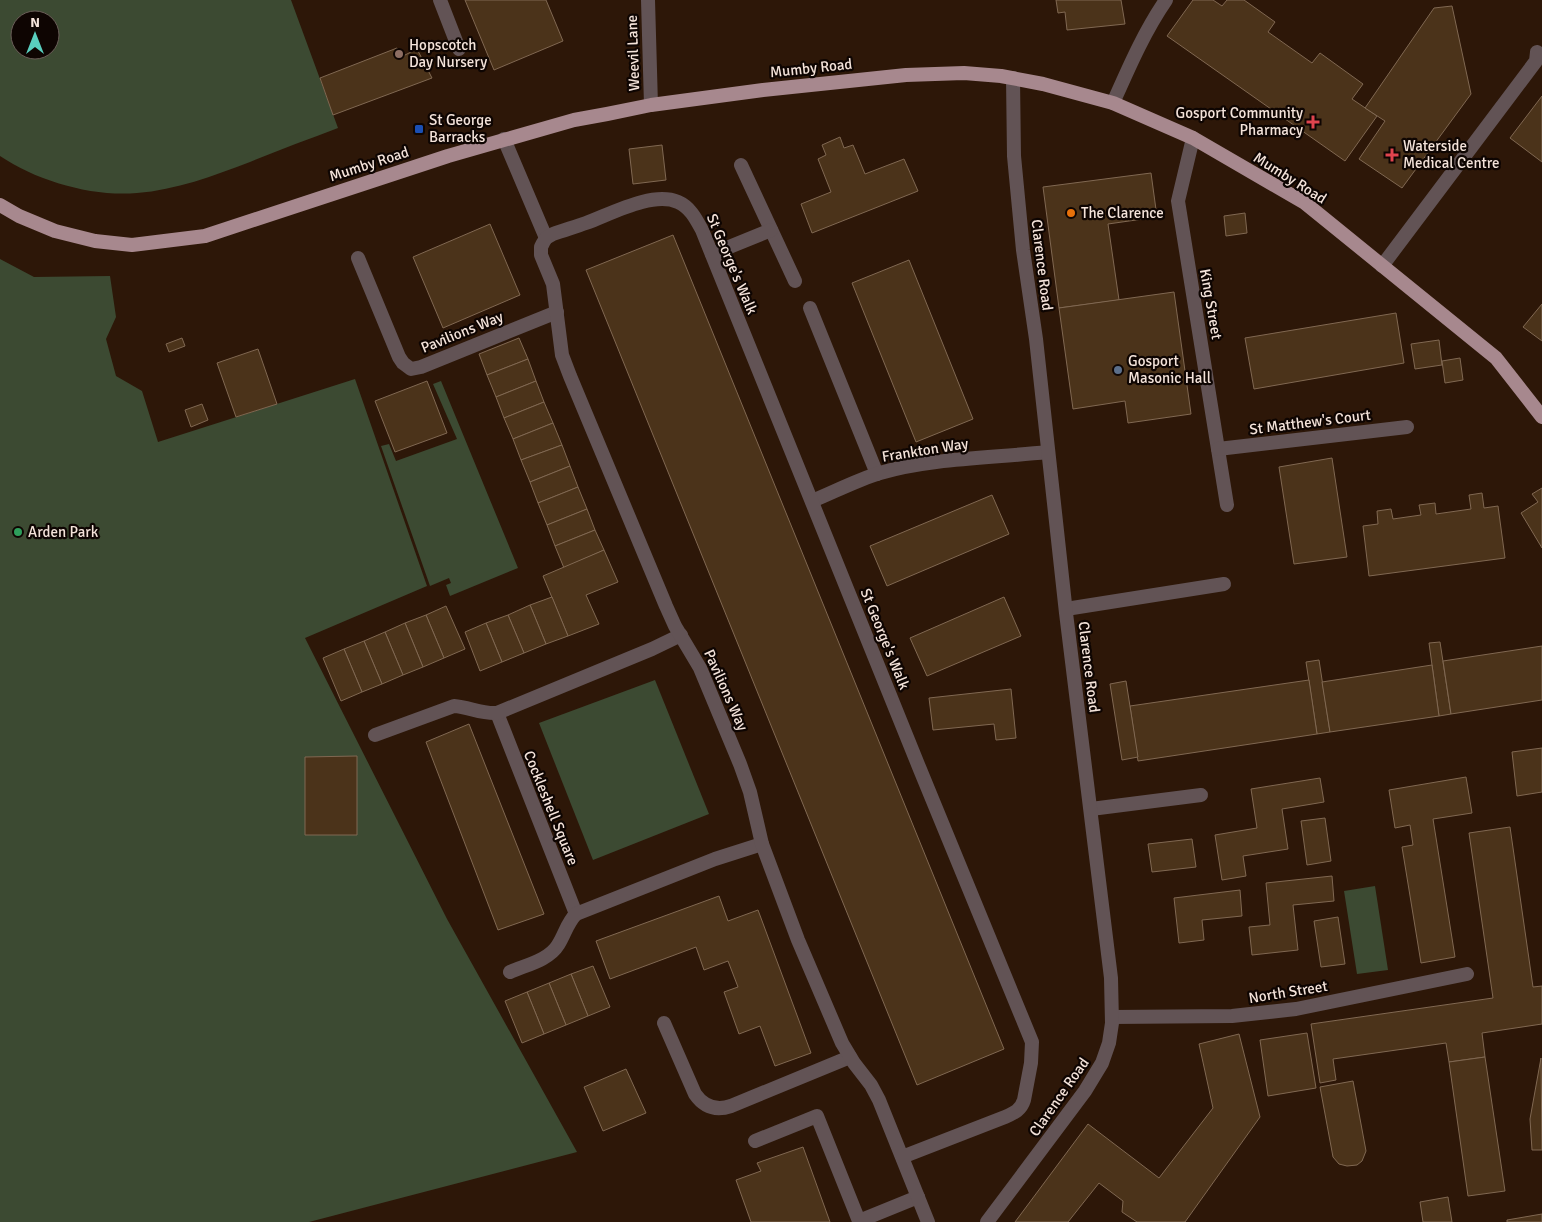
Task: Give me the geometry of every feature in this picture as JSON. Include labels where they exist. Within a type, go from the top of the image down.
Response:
[{"type":"main road","name":"Mumby Road","points":[[0,205],[19,216],[55,232],[95,241],[132,246],[205,236],[504,139],[574,120],[651,105],[763,90],[914,74],[964,72],[1013,78],[1113,103],[1193,138],[1305,203],[1496,358],[1542,417]]},
{"type":"street","points":[[440,0],[459,49]]},
{"type":"street","name":"Weevil Lane","points":[[648,0],[651,105]]},
{"type":"street","points":[[1113,103],[1133,58],[1154,18],[1166,0]]},
{"type":"street","points":[[1382,266],[1536,61],[1537,52]]},
{"type":"street","name":"Clarence Road","points":[[987,1222],[1091,1082],[1105,1056],[1112,1017],[1111,978],[1047,452],[1036,339],[1023,250],[1014,156],[1013,78]]},
{"type":"street","name":"King Street","points":[[1193,138],[1178,201],[1227,505]]},
{"type":"street","name":"Pavilions Way","points":[[504,139],[546,238],[541,247],[541,255],[553,284],[562,355],[570,376],[666,606],[700,668],[743,771],[762,844],[798,940],[842,1042],[850,1057],[875,1092],[928,1222]]},
{"type":"street","points":[[741,165],[794,281]]},
{"type":"street","name":"St George's Walk","points":[[546,238],[557,232],[639,202],[653,200],[674,200],[682,204],[695,218],[712,254],[919,767],[1029,1032],[1032,1042],[1031,1063],[1023,1105],[1018,1111],[905,1164]]},
{"type":"street","points":[[712,254],[771,230]]},
{"type":"street","name":"Pavilions Way","points":[[358,258],[399,357],[411,369],[421,367],[557,312]]},
{"type":"street","points":[[810,308],[877,474]]},
{"type":"street","name":"St Matthew's Court","points":[[1218,449],[1407,427]]},
{"type":"street","name":"Frankton Way","points":[[812,502],[877,474],[926,464],[1047,452]]},
{"type":"street","points":[[1066,609],[1224,584]]},
{"type":"street","points":[[375,735],[454,706],[483,713],[497,713],[652,649],[681,635]]},
{"type":"street","name":"Cockleshell Square","points":[[497,713],[576,914]]},
{"type":"street","points":[[1091,809],[1201,795]]},
{"type":"street","points":[[510,972],[550,954],[559,944],[568,923],[576,914],[715,859],[762,844]]},
{"type":"street","name":"North Street","points":[[1112,1017],[1232,1016],[1287,1010],[1466,974]]},
{"type":"street","points":[[664,1023],[695,1094],[702,1102],[713,1108],[732,1106],[850,1057]]},
{"type":"street","points":[[755,1141],[817,1116],[860,1221],[918,1197]]},
{"type":"green space","points":[[0,0],[291,0],[338,128],[208,177],[180,186],[137,193],[120,194],[84,190],[48,180],[0,156]]},
{"type":"green space","points":[[0,259],[34,277],[110,276],[116,317],[106,339],[116,376],[142,391],[158,442],[355,379],[427,586],[305,638],[447,919],[577,1152],[309,1222],[0,1222]]},
{"type":"green space","points":[[441,381],[518,568],[450,596],[446,585],[451,583],[449,578],[430,586],[381,446],[389,444],[396,461],[457,439],[433,384]]},
{"type":"green space","points":[[655,680],[709,814],[593,860],[539,723]]},
{"type":"green space","points":[[1375,886],[1388,970],[1357,974],[1344,891]]},
{"type":"building","points":[[465,0],[546,0],[563,41],[494,70]]},
{"type":"building","points":[[1056,0],[1121,0],[1125,24],[1067,30],[1065,12],[1058,13]]},
{"type":"building","points":[[1193,0],[1213,0],[1222,6],[1227,0],[1244,0],[1275,22],[1268,32],[1312,63],[1320,53],[1363,84],[1352,99],[1377,116],[1345,161],[1167,36]]},
{"type":"building","points":[[1452,6],[1471,94],[1402,188],[1359,159],[1385,121],[1365,108],[1434,8]]},
{"type":"building","points":[[397,48],[401,57],[417,49],[432,78],[333,115],[320,78]]},
{"type":"building","points":[[1542,96],[1542,162],[1510,138]]},
{"type":"building","points":[[840,137],[844,148],[853,145],[865,174],[904,159],[918,191],[812,233],[801,204],[831,192],[818,159],[826,155],[822,145]]},
{"type":"building","points":[[662,145],[666,180],[633,184],[629,149]]},
{"type":"building","points":[[1151,173],[1157,217],[1108,224],[1119,300],[1059,308],[1043,187]]},
{"type":"building","points":[[1245,213],[1247,233],[1226,236],[1224,216]]},
{"type":"building","points":[[490,224],[520,295],[443,328],[413,257]]},
{"type":"building","points":[[673,235],[1004,1049],[917,1085],[586,270]]},
{"type":"building","points":[[909,260],[973,419],[916,442],[852,283]]},
{"type":"building","points":[[1174,292],[1191,414],[1128,423],[1125,401],[1073,409],[1059,308]]},
{"type":"building","points":[[1542,304],[1542,341],[1523,327]]},
{"type":"building","points":[[1396,313],[1404,363],[1254,389],[1245,338]]},
{"type":"building","points":[[182,338],[185,346],[169,352],[166,344]]},
{"type":"building","points":[[519,338],[528,359],[487,375],[479,354]]},
{"type":"building","points":[[1439,340],[1442,365],[1415,369],[1411,344]]},
{"type":"building","points":[[258,349],[277,404],[236,417],[217,363]]},
{"type":"building","points":[[1460,358],[1463,380],[1445,383],[1442,361]]},
{"type":"building","points":[[528,359],[536,381],[496,397],[487,375]]},
{"type":"building","points":[[427,381],[447,433],[395,452],[375,401]]},
{"type":"building","points":[[536,381],[544,402],[504,418],[496,397]]},
{"type":"building","points":[[544,402],[553,423],[513,439],[504,418]]},
{"type":"building","points":[[202,404],[208,420],[191,427],[185,410]]},
{"type":"building","points":[[553,423],[562,445],[521,460],[513,439]]},
{"type":"building","points":[[562,445],[570,466],[530,482],[521,460]]},
{"type":"building","points":[[1332,458],[1347,557],[1294,564],[1279,467]]},
{"type":"building","points":[[570,466],[578,487],[538,503],[530,482]]},
{"type":"building","points":[[578,487],[587,509],[547,525],[538,503]]},
{"type":"building","points":[[1542,488],[1542,548],[1521,513],[1538,502],[1532,494]]},
{"type":"building","points":[[1482,493],[1484,508],[1498,506],[1505,558],[1369,576],[1363,526],[1378,524],[1377,511],[1391,509],[1393,519],[1421,515],[1419,505],[1435,503],[1436,514],[1471,509],[1469,495]]},
{"type":"building","points":[[992,495],[1009,534],[887,586],[870,546]]},
{"type":"building","points":[[587,509],[595,530],[555,546],[547,525]]},
{"type":"building","points":[[595,530],[604,550],[564,568],[555,546]]},
{"type":"building","points":[[604,550],[618,582],[586,595],[599,624],[568,636],[543,576]]},
{"type":"building","points":[[552,597],[568,636],[546,644],[530,605]]},
{"type":"building","points":[[1004,597],[1021,636],[927,676],[910,638]]},
{"type":"building","points":[[530,605],[546,644],[524,653],[508,615]]},
{"type":"building","points":[[446,606],[465,649],[444,658],[426,615]]},
{"type":"building","points":[[426,615],[444,658],[423,667],[405,623]]},
{"type":"building","points":[[508,615],[524,653],[502,662],[486,623]]},
{"type":"building","points":[[405,623],[423,667],[403,675],[385,632]]},
{"type":"building","points":[[486,623],[502,662],[480,671],[465,632]]},
{"type":"building","points":[[385,632],[403,675],[382,684],[364,641]]},
{"type":"building","points":[[364,641],[382,684],[362,692],[344,649]]},
{"type":"building","points":[[1440,642],[1451,714],[1439,716],[1429,643]]},
{"type":"building","points":[[1542,646],[1542,700],[1451,714],[1443,661]]},
{"type":"building","points":[[344,649],[362,692],[341,701],[323,658]]},
{"type":"building","points":[[1319,660],[1330,732],[1317,734],[1306,662]]},
{"type":"building","points":[[1432,665],[1439,716],[1330,732],[1322,682]]},
{"type":"building","points":[[1309,680],[1317,734],[1138,761],[1130,706]]},
{"type":"building","points":[[1126,681],[1138,757],[1122,760],[1110,684]]},
{"type":"building","points":[[1011,689],[1016,738],[996,740],[994,724],[933,730],[929,698]]},
{"type":"building","points":[[469,724],[544,914],[498,930],[426,742]]},
{"type":"building","points":[[1542,748],[1542,792],[1517,796],[1512,752]]},
{"type":"building","points":[[357,756],[357,835],[305,835],[305,757]]},
{"type":"building","points":[[1466,777],[1472,813],[1433,819],[1455,957],[1421,963],[1402,847],[1413,845],[1410,825],[1395,828],[1389,790]]},
{"type":"building","points":[[1320,778],[1324,802],[1282,809],[1288,849],[1243,856],[1246,876],[1222,880],[1215,835],[1257,828],[1251,789]]},
{"type":"building","points":[[1325,818],[1331,861],[1307,865],[1301,821]]},
{"type":"building","points":[[1510,827],[1533,987],[1542,986],[1542,1024],[1482,1033],[1485,1057],[1449,1062],[1446,1043],[1333,1059],[1336,1080],[1320,1083],[1311,1024],[1493,998],[1469,833]]},
{"type":"building","points":[[1192,839],[1196,867],[1152,872],[1148,844]]},
{"type":"building","points":[[1332,876],[1334,901],[1293,905],[1298,950],[1252,955],[1249,927],[1270,925],[1266,883]]},
{"type":"building","points":[[1240,890],[1242,916],[1202,920],[1204,940],[1179,943],[1174,898]]},
{"type":"building","points":[[719,896],[728,921],[758,910],[811,1053],[775,1066],[760,1026],[739,1034],[724,992],[738,987],[728,961],[704,970],[696,947],[610,979],[596,941]]},
{"type":"building","points":[[1338,917],[1345,964],[1321,967],[1314,921]]},
{"type":"building","points":[[593,966],[610,1007],[588,1016],[571,974]]},
{"type":"building","points":[[571,974],[588,1016],[566,1025],[549,983]]},
{"type":"building","points":[[549,983],[566,1025],[544,1034],[527,992]]},
{"type":"building","points":[[527,992],[544,1034],[522,1043],[505,1001]]},
{"type":"building","points":[[1307,1033],[1316,1088],[1268,1096],[1260,1040]]},
{"type":"building","points":[[1239,1034],[1260,1117],[1185,1222],[1137,1222],[1122,1212],[1123,1201],[1099,1183],[1068,1222],[1015,1222],[1088,1124],[1159,1178],[1213,1108],[1199,1044]]},
{"type":"building","points":[[1485,1057],[1505,1191],[1468,1196],[1449,1062]]},
{"type":"building","points":[[1541,1058],[1542,1150],[1532,1150],[1530,1119]]},
{"type":"building","points":[[626,1069],[646,1113],[603,1131],[584,1087]]},
{"type":"building","points":[[1353,1081],[1366,1151],[1362,1161],[1357,1165],[1347,1166],[1339,1164],[1333,1157],[1320,1087]]},
{"type":"building","points":[[803,1147],[830,1222],[751,1222],[736,1180],[761,1171],[757,1163]]},
{"type":"building","points":[[1448,1197],[1452,1222],[1423,1222],[1420,1202]]},
{"type":"building","points":[[1542,1214],[1542,1222],[1507,1222],[1507,1220]]},
{"type":"place","name":"Hopscotch Day Nursery","points":[[399,54]]},
{"type":"place","name":"Gosport Community Pharmacy","points":[[1313,122]]},
{"type":"place","name":"St George Barracks","points":[[419,129]]},
{"type":"place","name":"Waterside Medical Centre","points":[[1392,155]]},
{"type":"place","name":"The Clarence","points":[[1071,213]]},
{"type":"place","name":"Gosport Masonic Hall","points":[[1118,370]]},
{"type":"place","name":"Arden Park","points":[[18,532]]}]
